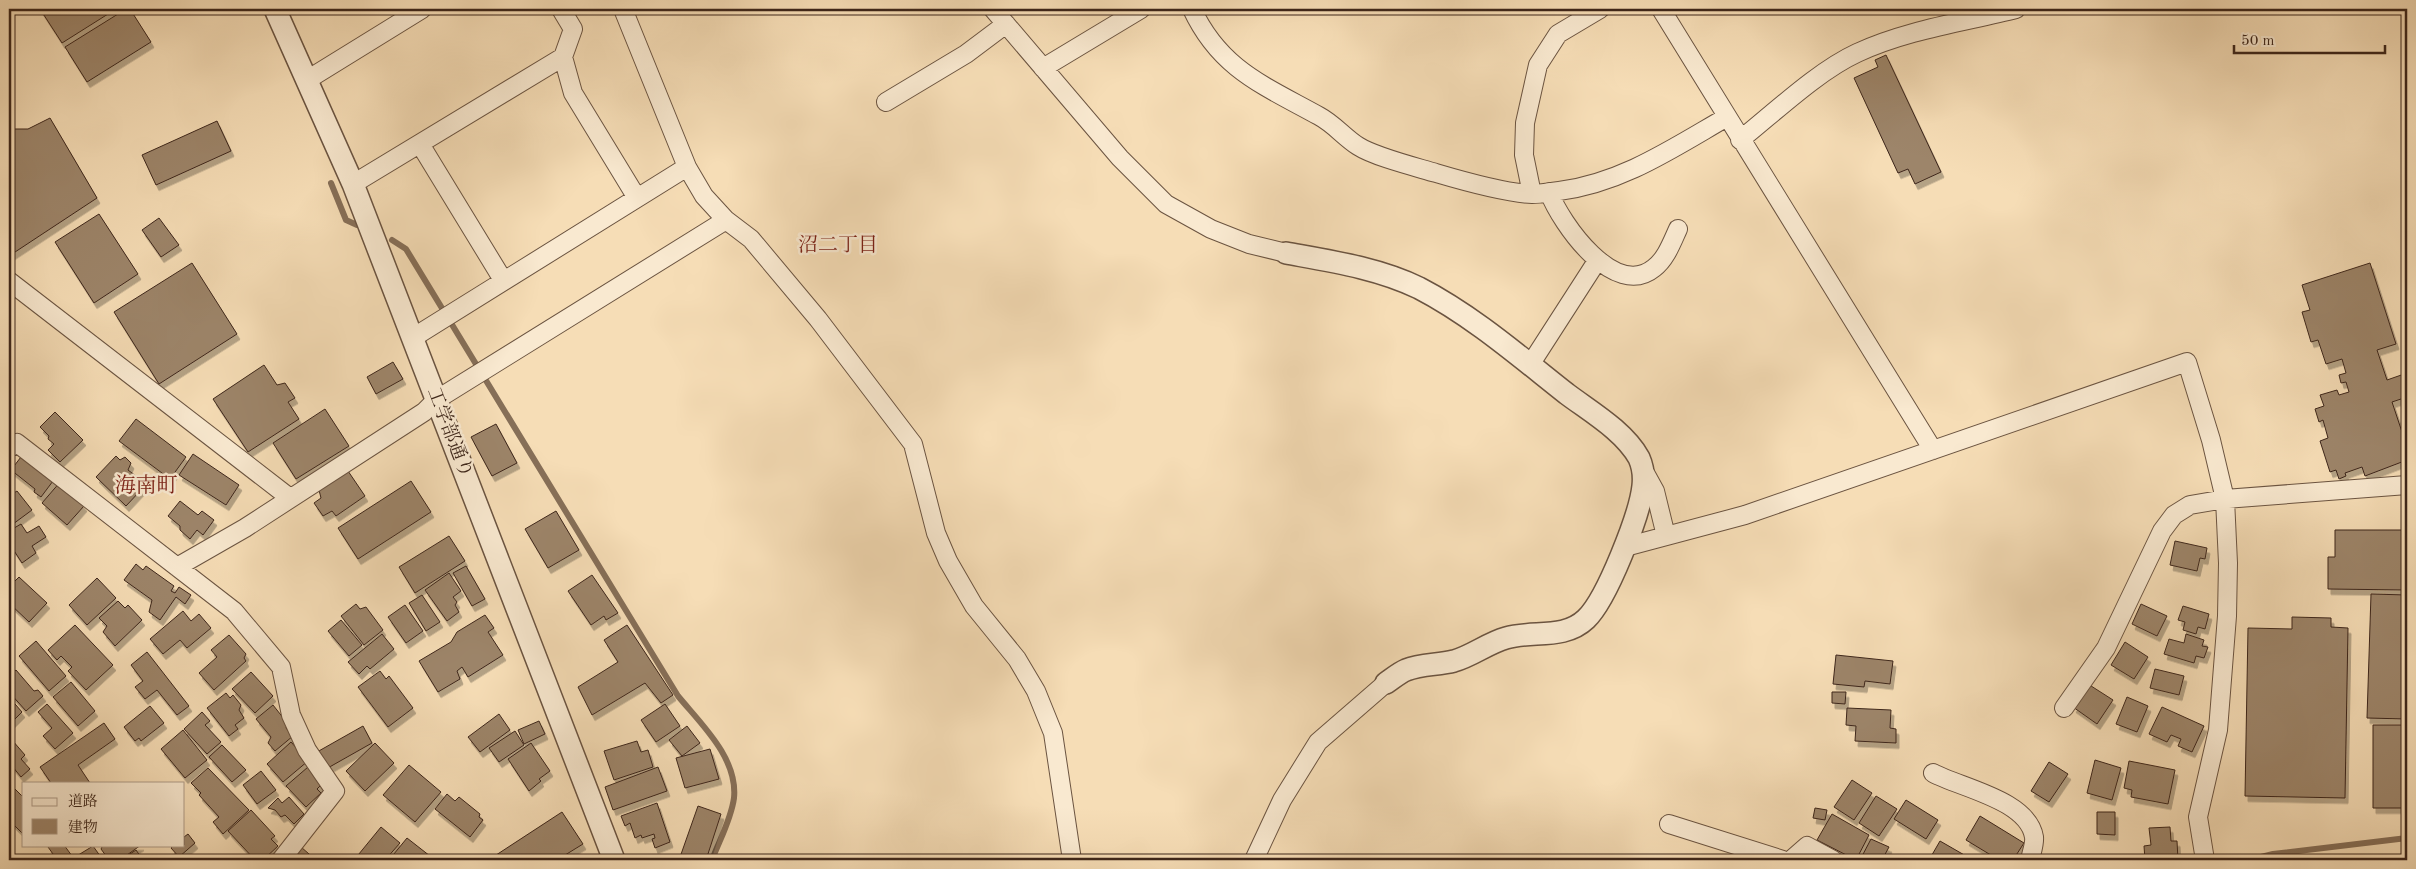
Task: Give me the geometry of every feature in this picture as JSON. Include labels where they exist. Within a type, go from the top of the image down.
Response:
[{"type":"street","name":"工学部通り","points":[[275,9],[353,184],[414,337],[436,400],[614,860]]},
{"type":"street","points":[[307,80],[422,9]]},
{"type":"street","points":[[561,9],[573,29],[563,57],[573,93],[637,198]]},
{"type":"street","points":[[623,9],[687,167],[704,196],[726,220],[751,239],[818,319],[913,444],[936,533],[948,561],[974,606],[1017,659],[1036,691],[1053,733],[1072,860]]},
{"type":"street","points":[[993,9],[1120,158],[1166,204],[1211,229],[1249,244],[1357,267],[1419,288],[1466,317],[1530,365],[1610,428],[1631,447],[1640,459],[1655,491],[1666,536]]},
{"type":"street","points":[[1043,68],[1141,9]]},
{"type":"street","points":[[1192,9],[1202,31],[1226,60],[1260,83],[1330,121],[1358,146],[1409,165],[1470,183],[1541,193],[1582,188],[1611,179],[1643,165],[1727,117]]},
{"type":"street","points":[[1600,9],[1558,34],[1538,65],[1524,123],[1524,155],[1541,193],[1597,261],[1634,276],[1644,274],[1664,259],[1678,229]]},
{"type":"street","points":[[1661,9],[1740,140],[1933,450]]},
{"type":"street","points":[[1740,140],[1821,76],[1857,53],[1902,37],[2016,9]]},
{"type":"street","points":[[886,102],[966,54],[1006,24]]},
{"type":"street","points":[[353,184],[563,57]]},
{"type":"street","points":[[420,144],[503,280]]},
{"type":"street","points":[[414,337],[687,167]]},
{"type":"street","points":[[177,567],[245,528],[424,412],[436,400],[726,220]]},
{"type":"street","points":[[1530,365],[1597,261]]},
{"type":"street","points":[[9,281],[290,498]]},
{"type":"street","points":[[1625,547],[1745,515],[2187,362],[2211,440],[2225,499],[2228,563],[2227,607],[2218,730],[2198,817],[2205,860]]},
{"type":"street","points":[[9,448],[17,443],[234,611],[281,667],[291,715],[306,750],[335,791],[280,860]]},
{"type":"street","points":[[1254,860],[1282,800],[1318,742],[1386,683],[1406,670],[1454,661],[1505,638],[1526,634],[1560,632],[1574,628],[1587,618],[1601,596],[1625,547],[1640,503],[1644,471]]},
{"type":"street","points":[[2064,708],[2106,648],[2162,531],[2174,515],[2190,506],[2225,499],[2407,485]]},
{"type":"street","points":[[1933,773],[1952,783],[1983,792],[2012,809],[2029,823],[2034,839],[2030,860]]},
{"type":"street","points":[[1669,824],[1783,860]]},
{"type":"street","points":[[1791,860],[1807,846],[1833,860]]},
{"type":"building","points":[[40,9],[116,9],[62,43]]},
{"type":"building","points":[[126,9],[130,9],[151,42],[87,82],[65,47]]},
{"type":"building","points":[[1886,55],[1941,172],[1915,184],[1908,169],[1898,173],[1854,78],[1878,67],[1875,60]]},
{"type":"building","points":[[50,118],[97,198],[9,256],[9,122],[13,129],[28,129]]},
{"type":"building","points":[[217,121],[231,151],[156,185],[142,155]]},
{"type":"building","points":[[99,214],[138,274],[94,303],[55,242]]},
{"type":"building","points":[[159,218],[179,245],[161,257],[142,230]]},
{"type":"building","points":[[192,263],[237,334],[159,384],[114,312]]},
{"type":"building","points":[[2370,263],[2396,344],[2377,350],[2387,380],[2407,373],[2407,397],[2392,402],[2403,435],[2407,433],[2407,460],[2365,476],[2362,467],[2345,473],[2346,476],[2339,479],[2336,470],[2330,472],[2320,441],[2328,438],[2323,420],[2319,422],[2315,409],[2324,406],[2320,395],[2337,390],[2339,395],[2349,392],[2346,382],[2341,383],[2339,375],[2346,373],[2342,359],[2326,364],[2318,340],[2311,342],[2302,312],[2310,310],[2302,285]]},
{"type":"building","points":[[393,362],[403,379],[376,394],[367,377]]},
{"type":"building","points":[[264,365],[277,385],[285,383],[295,398],[288,402],[299,419],[248,452],[213,399]]},
{"type":"building","points":[[325,409],[349,446],[296,479],[273,443]]},
{"type":"building","points":[[55,412],[83,440],[60,462],[48,450],[54,444],[40,427]]},
{"type":"building","points":[[136,419],[186,457],[170,479],[119,441]]},
{"type":"building","points":[[496,424],[517,463],[492,476],[471,437]]},
{"type":"building","points":[[24,453],[56,477],[41,497],[34,492],[35,489],[11,470]]},
{"type":"building","points":[[193,454],[239,485],[226,505],[179,475]]},
{"type":"building","points":[[116,456],[120,460],[125,457],[131,463],[128,470],[136,476],[132,481],[141,490],[126,506],[96,477]]},
{"type":"building","points":[[348,471],[365,496],[336,516],[332,511],[323,516],[314,503],[321,498],[319,490]]},
{"type":"building","points":[[61,481],[84,506],[67,525],[42,503]]},
{"type":"building","points":[[411,481],[431,512],[358,559],[338,528]]},
{"type":"building","points":[[17,491],[32,510],[9,527],[9,496]]},
{"type":"building","points":[[180,501],[198,515],[202,511],[214,520],[203,535],[197,530],[190,539],[180,530],[180,526],[168,516]]},
{"type":"building","points":[[556,511],[579,550],[548,568],[525,529]]},
{"type":"building","points":[[21,524],[27,533],[39,526],[46,537],[32,546],[36,553],[22,563],[9,543],[9,531]]},
{"type":"building","points":[[2335,530],[2407,530],[2407,590],[2328,589],[2328,557],[2335,557]]},
{"type":"building","points":[[449,536],[465,561],[415,593],[399,567]]},
{"type":"building","points":[[2175,541],[2207,548],[2205,559],[2200,558],[2197,571],[2170,565]]},
{"type":"building","points":[[136,564],[143,570],[146,566],[174,586],[171,591],[175,593],[179,587],[191,595],[185,604],[176,597],[160,620],[149,612],[152,600],[124,580]]},
{"type":"building","points":[[466,566],[485,599],[472,606],[453,573]]},
{"type":"building","points":[[449,573],[461,591],[453,597],[457,602],[455,605],[459,612],[447,621],[425,590]]},
{"type":"building","points":[[592,575],[618,613],[606,620],[604,616],[591,625],[568,591]]},
{"type":"building","points":[[19,577],[47,603],[29,622],[9,603],[9,587]]},
{"type":"building","points":[[97,578],[116,598],[87,625],[69,605]]},
{"type":"building","points":[[2371,594],[2407,595],[2407,719],[2367,718]]},
{"type":"building","points":[[422,595],[440,622],[426,631],[409,603]]},
{"type":"building","points":[[118,601],[125,608],[128,605],[142,620],[115,646],[103,632],[107,626],[99,618]]},
{"type":"building","points":[[356,604],[360,609],[366,607],[383,630],[364,645],[341,616]]},
{"type":"building","points":[[2141,604],[2167,616],[2157,636],[2132,624]]},
{"type":"building","points":[[405,605],[423,631],[406,643],[388,617]]},
{"type":"building","points":[[2183,606],[2209,614],[2205,629],[2198,627],[2196,634],[2183,630],[2185,622],[2178,620]]},
{"type":"building","points":[[183,611],[191,621],[199,614],[211,628],[187,648],[180,640],[163,654],[150,639]]},
{"type":"building","points":[[485,615],[494,628],[488,632],[503,655],[468,677],[462,667],[457,671],[460,679],[438,692],[419,661],[451,642],[457,632]]},
{"type":"building","points":[[2292,617],[2331,618],[2331,627],[2348,628],[2345,798],[2245,796],[2248,628],[2292,629]]},
{"type":"building","points":[[341,620],[362,645],[349,656],[328,631]]},
{"type":"building","points":[[75,625],[113,665],[86,690],[68,671],[72,667],[61,656],[57,660],[48,650]]},
{"type":"building","points":[[627,625],[673,695],[661,703],[645,683],[592,715],[578,687],[618,662],[604,640]]},
{"type":"building","points":[[382,634],[394,649],[370,669],[367,666],[359,674],[348,662]]},
{"type":"building","points":[[2186,634],[2204,640],[2202,646],[2208,647],[2204,658],[2196,656],[2194,663],[2164,654],[2169,639],[2184,643]]},
{"type":"building","points":[[229,635],[246,654],[244,658],[246,661],[214,690],[199,673],[217,657],[211,650]]},
{"type":"building","points":[[36,641],[66,676],[49,691],[19,656]]},
{"type":"building","points":[[2125,642],[2148,657],[2134,679],[2111,665]]},
{"type":"building","points":[[147,652],[189,706],[177,715],[157,690],[145,699],[135,687],[143,681],[131,665]]},
{"type":"building","points":[[1836,655],[1893,661],[1890,684],[1865,681],[1864,687],[1833,684]]},
{"type":"building","points":[[2155,669],[2184,676],[2179,695],[2150,688]]},
{"type":"building","points":[[16,670],[34,691],[38,690],[43,696],[26,711],[9,692],[9,676]]},
{"type":"building","points":[[380,671],[386,679],[389,676],[413,708],[388,727],[358,687]]},
{"type":"building","points":[[251,672],[273,696],[255,713],[232,689]]},
{"type":"building","points":[[71,682],[95,711],[78,726],[53,697]]},
{"type":"building","points":[[2088,684],[2113,700],[2097,724],[2073,707]]},
{"type":"building","points":[[1832,692],[1846,692],[1845,704],[1832,703]]},
{"type":"building","points":[[226,693],[230,698],[233,695],[241,705],[239,710],[244,718],[235,725],[238,729],[229,736],[207,708]]},
{"type":"building","points":[[9,697],[22,712],[9,725]]},
{"type":"building","points":[[2127,697],[2148,706],[2137,732],[2116,724]]},
{"type":"building","points":[[47,704],[73,733],[55,749],[43,736],[52,728],[38,712]]},
{"type":"building","points":[[665,704],[680,726],[656,742],[641,720]]},
{"type":"building","points":[[273,705],[288,724],[286,728],[293,736],[275,751],[268,743],[271,737],[256,719]]},
{"type":"building","points":[[150,706],[164,723],[141,741],[139,738],[135,741],[124,727]]},
{"type":"building","points":[[2162,707],[2204,726],[2192,752],[2178,746],[2181,739],[2171,735],[2167,742],[2149,734]]},
{"type":"building","points":[[1847,708],[1891,710],[1890,728],[1896,729],[1896,743],[1855,741],[1856,726],[1846,725]]},
{"type":"building","points":[[202,712],[210,721],[205,725],[221,742],[207,754],[184,729]]},
{"type":"building","points":[[499,714],[510,730],[480,752],[468,737]]},
{"type":"building","points":[[539,721],[545,734],[524,744],[518,730]]},
{"type":"building","points":[[104,723],[115,739],[78,765],[89,782],[50,782],[40,767]]},
{"type":"building","points":[[2373,725],[2407,725],[2407,808],[2373,808]]},
{"type":"building","points":[[363,726],[372,743],[326,769],[317,752]]},
{"type":"building","points":[[687,726],[700,743],[682,756],[669,740]]},
{"type":"building","points":[[183,730],[207,760],[185,778],[161,749]]},
{"type":"building","points":[[515,731],[524,745],[499,762],[489,748]]},
{"type":"building","points":[[12,740],[25,755],[21,759],[30,769],[21,777],[12,766],[9,767],[9,743]]},
{"type":"building","points":[[637,741],[641,752],[648,750],[653,767],[614,780],[604,751]]},
{"type":"building","points":[[291,742],[308,761],[283,782],[267,764]]},
{"type":"building","points":[[375,743],[394,763],[365,791],[346,771]]},
{"type":"building","points":[[531,743],[550,771],[539,779],[541,781],[529,791],[508,759]]},
{"type":"building","points":[[222,745],[246,770],[232,782],[209,757]]},
{"type":"building","points":[[710,749],[719,779],[685,788],[676,758]]},
{"type":"building","points":[[2095,760],[2121,768],[2112,800],[2087,793]]},
{"type":"building","points":[[2129,761],[2175,770],[2168,804],[2131,797],[2132,790],[2124,788]]},
{"type":"building","points":[[2049,762],[2068,774],[2049,802],[2031,791]]},
{"type":"building","points":[[409,765],[441,792],[415,822],[383,795]]},
{"type":"building","points":[[308,767],[323,783],[317,789],[321,793],[306,807],[286,786]]},
{"type":"building","points":[[658,767],[667,791],[613,810],[605,787]]},
{"type":"building","points":[[208,768],[249,810],[223,834],[213,822],[219,817],[191,783]]},
{"type":"building","points":[[261,771],[276,790],[257,804],[243,785]]},
{"type":"building","points":[[1852,780],[1872,793],[1854,820],[1834,807]]},
{"type":"building","points":[[15,789],[22,796],[22,833],[9,820],[9,795]]},
{"type":"building","points":[[447,794],[455,801],[459,797],[480,814],[479,817],[483,820],[470,837],[435,809]]},
{"type":"building","points":[[1876,796],[1897,809],[1879,836],[1859,823]]},
{"type":"building","points":[[289,797],[304,814],[294,824],[285,815],[281,817],[275,810],[268,808],[278,798],[282,803]]},
{"type":"building","points":[[1906,800],[1938,820],[1926,839],[1894,819]]},
{"type":"building","points":[[657,803],[670,842],[655,848],[652,839],[655,838],[654,834],[642,838],[641,835],[635,838],[630,823],[625,826],[621,816]]},
{"type":"building","points":[[698,806],[721,814],[706,860],[679,860]]},
{"type":"building","points":[[1815,808],[1827,810],[1825,820],[1813,818]]},
{"type":"building","points":[[251,810],[275,836],[271,839],[278,846],[263,860],[255,860],[228,831]]},
{"type":"building","points":[[562,812],[583,844],[557,860],[490,859]]},
{"type":"building","points":[[2097,812],[2115,812],[2115,835],[2097,834]]},
{"type":"building","points":[[1832,814],[1869,835],[1856,860],[1817,840]]},
{"type":"building","points":[[1980,816],[2024,843],[2013,860],[1999,860],[1966,840]]},
{"type":"building","points":[[381,827],[400,843],[385,860],[354,860]]},
{"type":"building","points":[[2170,827],[2171,841],[2177,841],[2178,860],[2145,860],[2144,846],[2151,845],[2149,828]]},
{"type":"building","points":[[188,834],[195,843],[179,857],[171,848],[173,846],[185,846],[185,836]]},
{"type":"building","points":[[407,838],[430,856],[427,860],[389,860]]},
{"type":"building","points":[[1871,839],[1889,847],[1882,860],[1860,860]]},
{"type":"building","points":[[1940,841],[1973,860],[1929,860]]},
{"type":"building","points":[[65,846],[75,860],[44,860],[53,854],[48,847]]},
{"type":"building","points":[[93,846],[103,860],[77,860],[75,857]]},
{"type":"building","points":[[102,846],[140,846],[120,860],[109,860],[101,849]]},
{"type":"building","points":[[301,847],[316,860],[289,860]]},
{"type":"building","points":[[136,850],[143,860],[121,860]]},
{"type":"waterway","points":[[331,183],[346,220],[357,225]]},
{"type":"waterway","points":[[392,240],[406,249],[678,696],[707,730],[724,756],[734,783],[734,798],[728,822],[712,860]]},
{"type":"waterway","points":[[2249,860],[2273,854],[2407,838]]},
{"type":"district","name":"沼二丁目","points":[[838,246]]},
{"type":"district","name":"海南町","points":[[146,486]]}]
